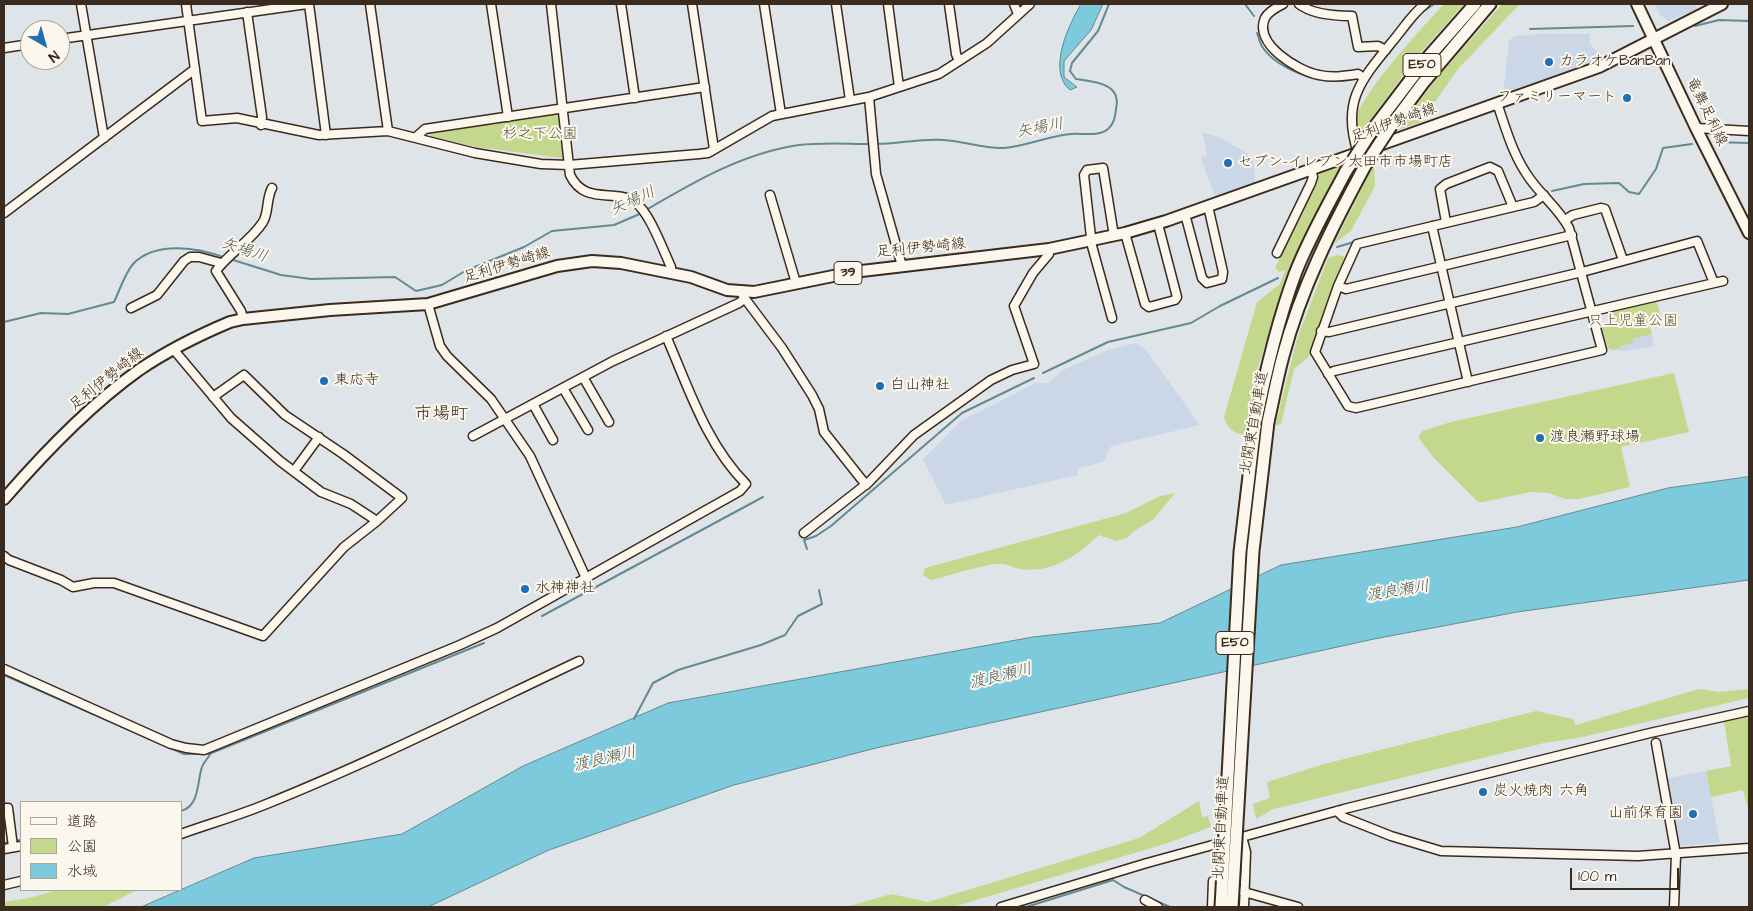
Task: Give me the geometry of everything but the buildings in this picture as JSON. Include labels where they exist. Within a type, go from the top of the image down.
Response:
[{"type":"highway","name":"北関東自動車道","points":[[1221,907],[1240,552],[1255,425],[1265,376],[1286,302],[1318,224],[1346,171],[1373,129],[1424,62],[1475,4]]},
{"type":"highway","name":"北関東自動車道","points":[[1232,907],[1253,551],[1268,422],[1283,355],[1309,279],[1324,245],[1366,164],[1429,76],[1490,4]]},
{"type":"main road","name":"竜舞足利線","points":[[1637,4],[1749,233]]},
{"type":"main road","name":"足利伊勢崎線","points":[[4,499],[50,449],[119,386],[140,370],[174,350],[220,327],[243,319],[330,310],[428,304],[577,262],[621,263],[671,273],[743,296],[853,272],[1048,249],[1092,241],[1158,224],[1599,67],[1722,4]]},
{"type":"street","points":[[81,4],[104,138]]},
{"type":"street","points":[[186,4],[202,121],[237,118],[261,125],[326,135],[388,131],[485,154],[541,164],[569,166],[632,158],[699,154],[714,149],[765,119],[781,114],[869,97],[939,74],[986,43],[1030,4]]},
{"type":"street","points":[[70,38],[308,4],[326,135]]},
{"type":"street","points":[[370,4],[388,131]]},
{"type":"street","points":[[491,4],[508,117]]},
{"type":"street","points":[[550,4],[569,166],[573,181],[585,191],[599,196],[628,199],[641,209],[671,267],[671,273]]},
{"type":"street","points":[[621,4],[635,98]]},
{"type":"street","points":[[692,4],[714,149]]},
{"type":"street","points":[[764,4],[781,114]]},
{"type":"street","points":[[836,4],[850,100]]},
{"type":"street","points":[[888,4],[899,87]]},
{"type":"street","points":[[949,4],[956,54],[959,61]]},
{"type":"street","points":[[1014,4],[1018,14]]},
{"type":"street","points":[[1283,4],[1267,15],[1263,21],[1265,36],[1275,52],[1293,64],[1318,75],[1338,77],[1358,74],[1364,78]]},
{"type":"street","points":[[1299,4],[1333,16],[1352,16],[1358,47],[1378,46],[1386,50]]},
{"type":"street","points":[[1358,153],[1350,120],[1354,102],[1364,78],[1425,4]]},
{"type":"street","points":[[246,12],[262,117],[261,125]]},
{"type":"street","points":[[4,48],[20,46]]},
{"type":"street","points":[[4,213],[195,69]]},
{"type":"street","points":[[416,137],[425,129],[563,110],[705,87]]},
{"type":"street","points":[[869,97],[874,135],[876,174],[902,266]]},
{"type":"street","points":[[1497,103],[1513,150],[1530,179],[1544,195],[1565,220],[1572,235],[1602,347],[1600,352],[1352,408],[1348,406],[1315,352],[1338,286],[1357,244],[1537,201],[1544,195]]},
{"type":"street","points":[[1696,128],[1749,131]]},
{"type":"street","points":[[1446,222],[1440,189],[1446,184],[1490,167],[1498,171],[1513,207]]},
{"type":"street","points":[[1112,318],[1092,241],[1084,175],[1087,170],[1103,168],[1114,236]]},
{"type":"street","points":[[1277,253],[1311,183],[1313,177],[1311,169]]},
{"type":"street","points":[[243,319],[241,311],[216,271],[221,263],[262,224],[266,212],[267,197],[272,188]]},
{"type":"street","points":[[770,195],[796,283]]},
{"type":"street","points":[[1185,214],[1202,278],[1207,283],[1222,280],[1223,272],[1208,206]]},
{"type":"street","points":[[1565,220],[1573,215],[1601,208],[1605,209],[1623,260]]},
{"type":"street","points":[[1125,233],[1145,304],[1149,307],[1175,300],[1177,297],[1158,224]]},
{"type":"street","points":[[1432,226],[1468,382]]},
{"type":"street","points":[[1338,286],[1346,289],[1572,235]]},
{"type":"street","points":[[1321,331],[1329,332],[1582,272],[1697,241],[1714,283]]},
{"type":"street","points":[[804,532],[866,484],[914,435],[991,380],[1012,370],[1034,364],[1014,306],[1033,273],[1049,254],[1048,249]]},
{"type":"street","points":[[131,308],[157,295],[184,261],[190,257],[200,257],[221,263]]},
{"type":"street","points":[[1328,374],[1334,371],[1723,281]]},
{"type":"street","points":[[473,436],[583,377],[739,303],[743,296],[782,348],[812,394],[819,408],[824,432],[866,484]]},
{"type":"street","points":[[428,304],[440,346],[447,356],[491,399],[542,478],[586,578]]},
{"type":"street","points":[[4,669],[171,744],[204,750],[497,628],[740,492],[746,484],[720,450],[701,419],[666,336]]},
{"type":"street","points":[[174,350],[231,418],[321,492],[351,504],[377,521]]},
{"type":"street","points":[[4,556],[9,560],[61,580],[73,587],[94,583],[114,583],[263,636],[344,546],[377,521],[402,498],[319,437],[285,415],[244,375],[213,397]]},
{"type":"street","points":[[583,377],[609,422]]},
{"type":"street","points":[[563,388],[588,430]]},
{"type":"street","points":[[533,404],[553,440]]},
{"type":"street","points":[[294,471],[319,437]]},
{"type":"street","points":[[182,834],[265,804],[323,780],[488,706],[579,662]]},
{"type":"street","points":[[1001,907],[1242,836],[1337,811],[1650,733],[1749,711]]},
{"type":"street","points":[[1656,743],[1676,855],[1674,907]]},
{"type":"street","points":[[4,808],[8,808],[17,846],[4,849]]},
{"type":"street","points":[[1337,811],[1343,817],[1391,836],[1441,851],[1638,856],[1676,855],[1749,848]]},
{"type":"street","points":[[1242,836],[1246,852],[1244,907]]},
{"type":"street","points":[[4,885],[20,881]]},
{"type":"street","points":[[1212,907],[1213,882],[1245,893],[1298,907]]},
{"type":"street","points":[[1145,900],[1158,907]]},
{"type":"shaded area","points":[[1654,4],[1694,4],[1697,9],[1668,21],[1660,15]]},
{"type":"shaded area","name":"カラオケBanBan","points":[[1590,34],[1590,44],[1600,54],[1601,59],[1503,95],[1509,40],[1516,36]]},
{"type":"shaded area","name":"セブン−イレブン太田市市場町店","points":[[1202,132],[1221,138],[1247,153],[1254,165],[1255,183],[1215,197],[1201,158],[1207,155]]},
{"type":"shaded area","points":[[1652,334],[1654,346],[1627,351],[1612,350],[1634,342],[1633,339]]},
{"type":"shaded area","points":[[1137,343],[1146,350],[1200,425],[1111,446],[1103,462],[1078,468],[1078,475],[946,505],[923,459],[961,421],[1036,383],[1048,383],[1063,370],[1108,350]]},
{"type":"shaded area","name":"山前保育園","points":[[1706,771],[1720,843],[1679,846],[1665,779]]},
{"type":"green space","points":[[1444,4],[1464,4],[1415,59],[1365,127],[1360,131],[1354,123],[1368,95],[1393,62]]},
{"type":"green space","points":[[1502,4],[1520,4],[1458,69],[1421,122],[1398,130],[1436,79]]},
{"type":"green space","name":"杉之下公園","points":[[555,114],[559,117],[563,156],[561,158],[476,147],[431,136],[430,132]]},
{"type":"green space","points":[[1374,164],[1375,186],[1351,231],[1334,244]]},
{"type":"green space","points":[[1340,166],[1295,259],[1276,310],[1258,368],[1244,435],[1237,433],[1229,427],[1224,417],[1257,302],[1280,284],[1285,270],[1279,272],[1275,268],[1319,174]]},
{"type":"green space","points":[[1338,255],[1346,257],[1309,357],[1294,369],[1281,424],[1275,426],[1297,339],[1328,258]]},
{"type":"green space","name":"只上児童公園","points":[[1653,300],[1657,303],[1662,320],[1649,323],[1652,334],[1633,339],[1634,342],[1612,350],[1608,348],[1602,328],[1617,323],[1613,310]]},
{"type":"green space","name":"渡良瀬野球場","points":[[1674,373],[1689,432],[1621,447],[1630,487],[1579,499],[1565,499],[1549,493],[1531,492],[1478,502],[1433,457],[1418,437],[1422,431],[1451,422]]},
{"type":"green space","points":[[1175,493],[1154,519],[1134,531],[1127,538],[1116,541],[1099,535],[1073,556],[1054,566],[1032,570],[996,564],[931,580],[923,575],[925,568],[1126,513],[1160,496]]},
{"type":"green space","points":[[1699,689],[1719,692],[1749,689],[1749,698],[1578,738],[1544,743],[1274,809],[1256,819],[1253,804],[1270,798],[1267,782],[1324,764],[1536,711],[1573,719],[1576,725]]},
{"type":"green space","points":[[1749,715],[1749,812],[1743,790],[1711,797],[1706,771],[1731,766],[1724,721]]},
{"type":"green space","points":[[1199,801],[1202,817],[1208,816],[1211,827],[1168,843],[953,907],[846,907],[891,894],[928,902],[1139,838]]},
{"type":"green space","points":[[54,891],[135,891],[103,907],[4,907],[4,902]]},
{"type":"water","points":[[1081,4],[1103,4],[1091,30],[1064,61],[1064,77],[1077,87],[1070,90],[1063,82],[1060,72],[1060,60],[1066,36]]},
{"type":"water","name":"渡良瀬川","points":[[1749,477],[1749,580],[1517,612],[1374,639],[876,748],[734,785],[549,850],[428,907],[141,907],[182,891],[182,889],[254,858],[402,834],[523,766],[668,703],[1033,637],[1160,623],[1281,565],[1517,527],[1668,488]]},
{"type":"waterway","name":"矢場川","points":[[876,144],[935,140],[1004,148],[1062,135],[1095,134],[1108,129],[1115,118],[1117,100],[1115,94],[1105,85],[1076,79],[1070,71],[1072,63],[1098,31],[1109,4]]},
{"type":"waterway","name":"矢場川","points":[[1245,4],[1254,16]]},
{"type":"waterway","name":"矢場川","points":[[1374,71],[1421,13],[1434,4]]},
{"type":"waterway","points":[[1695,26],[1719,20],[1749,21]]},
{"type":"waterway","points":[[1530,29],[1633,26]]},
{"type":"waterway","name":"矢場川","points":[[1257,33],[1262,46],[1270,56],[1290,69],[1314,78],[1338,81],[1348,79]]},
{"type":"waterway","points":[[1715,142],[1749,143]]},
{"type":"waterway","name":"矢場川","points":[[646,210],[720,170],[778,149],[826,143],[871,144]]},
{"type":"waterway","points":[[1552,191],[1584,184],[1619,183],[1629,192],[1639,194],[1656,169],[1663,148],[1692,144]]},
{"type":"waterway","name":"矢場川","points":[[230,259],[281,275],[311,279],[395,277],[416,291],[442,285],[465,271],[524,247],[552,231],[614,225],[642,213]]},
{"type":"waterway","points":[[1337,247],[1381,234]]},
{"type":"waterway","name":"矢場川","points":[[4,322],[41,313],[68,314],[114,302],[133,264],[142,256],[153,252],[165,249],[191,249],[226,258]]},
{"type":"waterway","points":[[1043,373],[1108,342],[1191,323],[1220,306],[1278,278]]},
{"type":"waterway","points":[[807,549],[804,540],[816,536],[831,526],[962,413],[1034,378]]},
{"type":"waterway","points":[[542,616],[763,497]]},
{"type":"waterway","points":[[634,719],[653,683],[678,670],[761,645],[785,635],[798,616],[822,604],[819,590]]},
{"type":"waterway","points":[[4,675],[184,754],[209,754],[484,643]]},
{"type":"waterway","points":[[182,810],[192,804],[195,799],[202,767],[211,753]]},
{"type":"waterway","points":[[14,841],[20,840]]},
{"type":"waterway","points":[[4,843],[9,842]]},
{"type":"waterway","points":[[1026,907],[1113,880],[1124,887],[1170,907]]},
{"type":"place","name":"カラオケBanBan","points":[[1549,62]]},
{"type":"place","name":"ファミリーマート","points":[[1627,98]]},
{"type":"place","name":"セブン−イレブン太田市市場町店","points":[[1228,163]]},
{"type":"place","name":"東応寺","points":[[324,381]]},
{"type":"place","name":"白山神社","points":[[880,386]]},
{"type":"place","name":"渡良瀬野球場","points":[[1540,438]]},
{"type":"place","name":"水神神社","points":[[525,589]]},
{"type":"place","name":"炭火焼肉 六角","points":[[1483,792]]},
{"type":"place","name":"山前保育園","points":[[1693,814]]},
{"type":"district","name":"市場町","points":[[441,415]]}]
